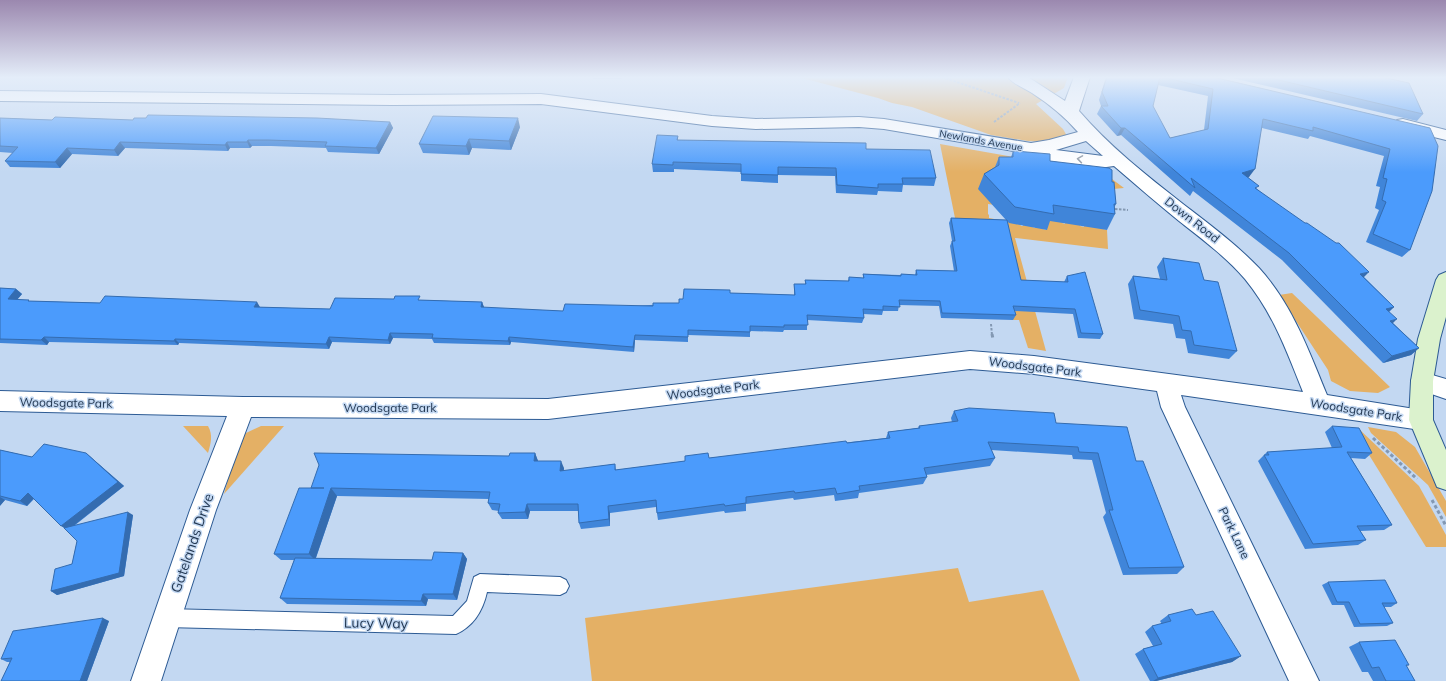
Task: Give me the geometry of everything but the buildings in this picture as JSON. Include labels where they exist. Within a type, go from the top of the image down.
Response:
[{"type":"street","name":"Newlands Avenue","points":[[617,109],[712,121],[756,124],[859,122],[884,124],[1028,148],[1050,155],[1099,162],[1118,160]]},
{"type":"street","name":"Down Road","points":[[1065,109],[1118,160],[1149,187],[1220,242],[1252,274],[1275,306],[1330,405]]},
{"type":"street","points":[[1385,120],[1446,134]]},
{"type":"street","name":"Newlands Avenue","points":[[1028,148],[1050,146],[1090,134]]},
{"type":"street","points":[[1446,280],[1429,339],[1422,381],[1421,420],[1446,479]]},
{"type":"street","name":"Woodsgate Park","points":[[0,401],[243,407],[548,409],[970,360],[1034,365],[1330,405],[1421,420]]},
{"type":"street","points":[[1422,381],[1446,389]]},
{"type":"street","name":"Park Lane","points":[[1167,384],[1173,407],[1304,681]]},
{"type":"street","name":"Gatelands Drive","points":[[146,681],[203,510],[243,407]]},
{"type":"lane","name":"Lucy Way","points":[[166,618],[456,624],[470,614],[476,605],[480,583],[560,586]]},
{"type":"path","points":[[971,138],[1012,109]]},
{"type":"path","points":[[1115,209],[1128,210]]},
{"type":"path","points":[[1330,405],[1418,480]]},
{"type":"path","points":[[1431,498],[1446,526]]},
{"type":"shaded area","points":[[917,109],[1041,109],[1063,129],[1067,136],[1044,142],[991,135]]},
{"type":"shaded area","points":[[940,144],[1099,172],[1108,176],[1124,188],[1002,206],[988,204],[989,218],[1020,224],[1021,226],[1023,226],[1023,224],[1032,225],[1032,227],[1043,227],[1043,229],[1046,230],[1046,219],[1062,221],[1062,223],[1065,224],[1065,222],[1080,224],[1080,226],[1084,227],[1084,224],[1107,230],[1108,249],[1015,238],[1046,351],[1028,348],[1019,320],[1013,320],[1008,297],[956,223]]},
{"type":"shaded area","points":[[1292,293],[1390,387],[1378,393],[1350,391],[1331,381],[1328,370],[1279,295]]},
{"type":"shaded area","points":[[183,426],[208,426],[211,433],[211,439],[208,453]]},
{"type":"shaded area","points":[[261,426],[284,426],[224,494],[238,444],[246,433]]},
{"type":"shaded area","points":[[1368,427],[1396,432],[1415,447],[1446,501],[1446,517],[1428,485],[1371,433]]},
{"type":"shaded area","points":[[1353,429],[1360,430],[1419,486],[1446,535],[1446,547],[1426,547]]},
{"type":"shaded area","points":[[958,568],[969,602],[1043,590],[1080,681],[592,681],[585,618]]}]
